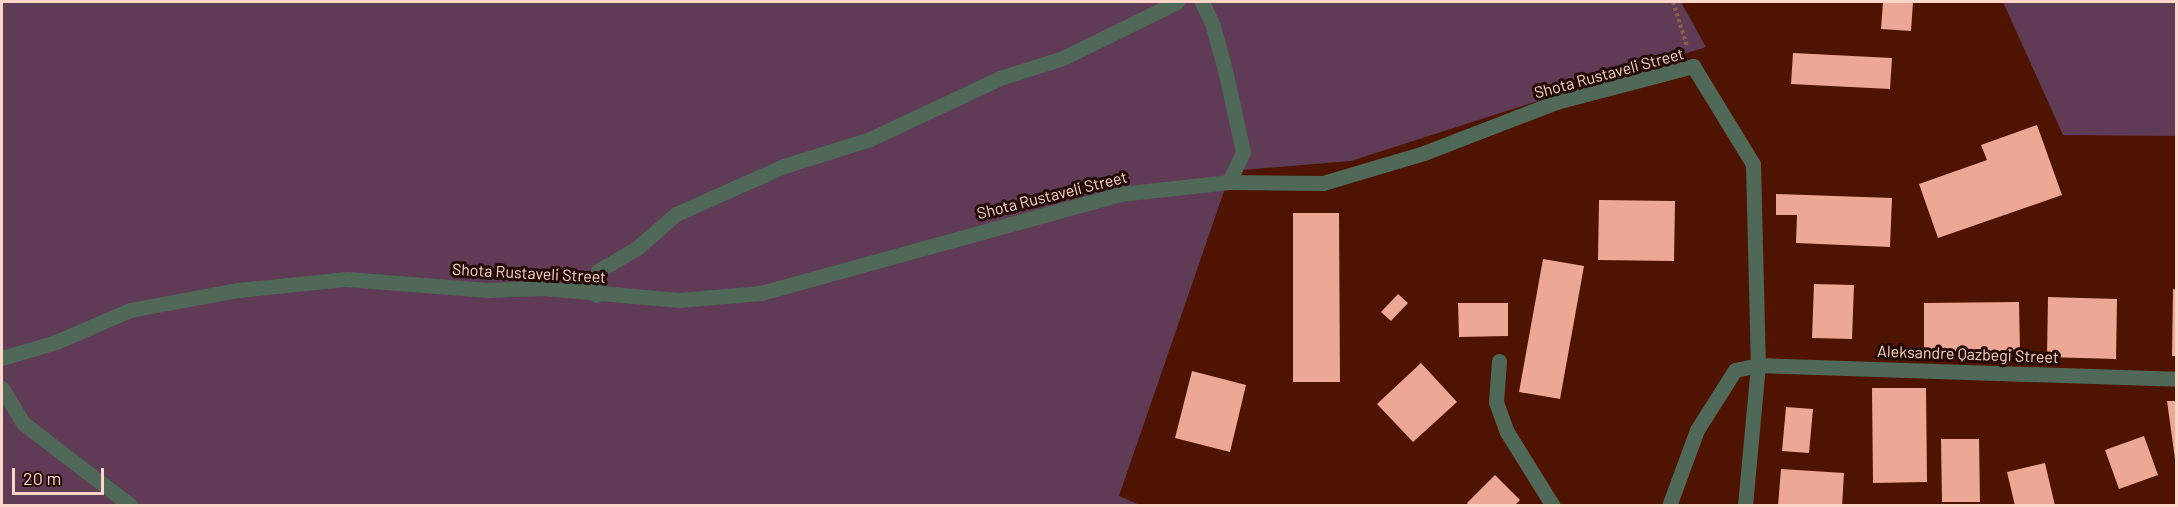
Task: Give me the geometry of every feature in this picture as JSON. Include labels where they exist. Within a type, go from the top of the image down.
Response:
[{"type":"street","points":[[596,295],[598,271],[637,248],[676,214],[784,166],[870,139],[1000,78],[1063,58],[1177,2]]},
{"type":"street","points":[[1202,2],[1213,26],[1243,152],[1229,182]]},
{"type":"street","name":"Shota Rustaveli Street","points":[[2,358],[56,342],[130,310],[238,291],[347,279],[488,290],[544,288],[596,295],[679,300],[761,293],[1120,194],[1229,182],[1323,183],[1424,153],[1556,102],[1693,66],[1753,164],[1758,365],[1745,506]]},
{"type":"street","points":[[1499,361],[1496,402],[1507,432],[1553,506]]},
{"type":"street","points":[[1669,506],[1697,430],[1735,370],[1758,365]]},
{"type":"street","name":"Aleksandre Qazbegi Street","points":[[1758,365],[2176,379]]},
{"type":"street","points":[[2,388],[23,423],[131,506]]},
{"type":"path","points":[[1673,2],[1693,66]]},
{"type":"shaded area","points":[[2,2],[1681,2],[1706,47],[1351,161],[1231,171],[1119,496],[1140,505],[2,506]]},
{"type":"shaded area","points":[[2003,2],[2176,2],[2176,136],[2063,135]]},
{"type":"building","points":[[1883,2],[1913,2],[1911,31],[1881,29]]},
{"type":"building","points":[[1793,53],[1892,58],[1890,89],[1791,84]]},
{"type":"building","points":[[2037,125],[2062,195],[1938,238],[1919,184],[1987,160],[1981,145]]},
{"type":"building","points":[[1776,194],[1892,198],[1890,247],[1796,243],[1797,215],[1776,215]]},
{"type":"building","points":[[1599,200],[1675,201],[1674,261],[1598,260]]},
{"type":"building","points":[[1293,213],[1339,213],[1340,382],[1293,382]]},
{"type":"building","points":[[1543,259],[1584,266],[1560,399],[1519,392]]},
{"type":"building","points":[[1814,284],[1854,285],[1852,339],[1812,338]]},
{"type":"building","points":[[2173,289],[2176,290],[2176,356],[2172,356]]},
{"type":"building","points":[[1398,294],[1408,303],[1391,321],[1381,312]]},
{"type":"building","points":[[2048,297],[2117,299],[2116,359],[2047,357]]},
{"type":"building","points":[[2019,302],[2020,352],[1924,352],[1924,303]]},
{"type":"building","points":[[1458,303],[1508,303],[1508,336],[1459,337]]},
{"type":"building","points":[[1421,363],[1457,402],[1413,442],[1377,404]]},
{"type":"building","points":[[1192,371],[1246,385],[1230,452],[1175,438]]},
{"type":"building","points":[[1872,388],[1926,388],[1927,482],[1873,483]]},
{"type":"building","points":[[2167,401],[2176,401],[2176,459],[2175,459]]},
{"type":"building","points":[[1786,407],[1813,409],[1809,453],[1782,451]]},
{"type":"building","points":[[2144,436],[2158,475],[2119,489],[2105,450]]},
{"type":"building","points":[[1941,439],[1979,439],[1980,502],[1942,502]]},
{"type":"building","points":[[2045,463],[2055,506],[2015,506],[2007,472]]},
{"type":"building","points":[[1781,469],[1844,473],[1842,506],[1778,506]]},
{"type":"building","points":[[1495,475],[1520,500],[1514,506],[1469,506],[1467,503]]}]
